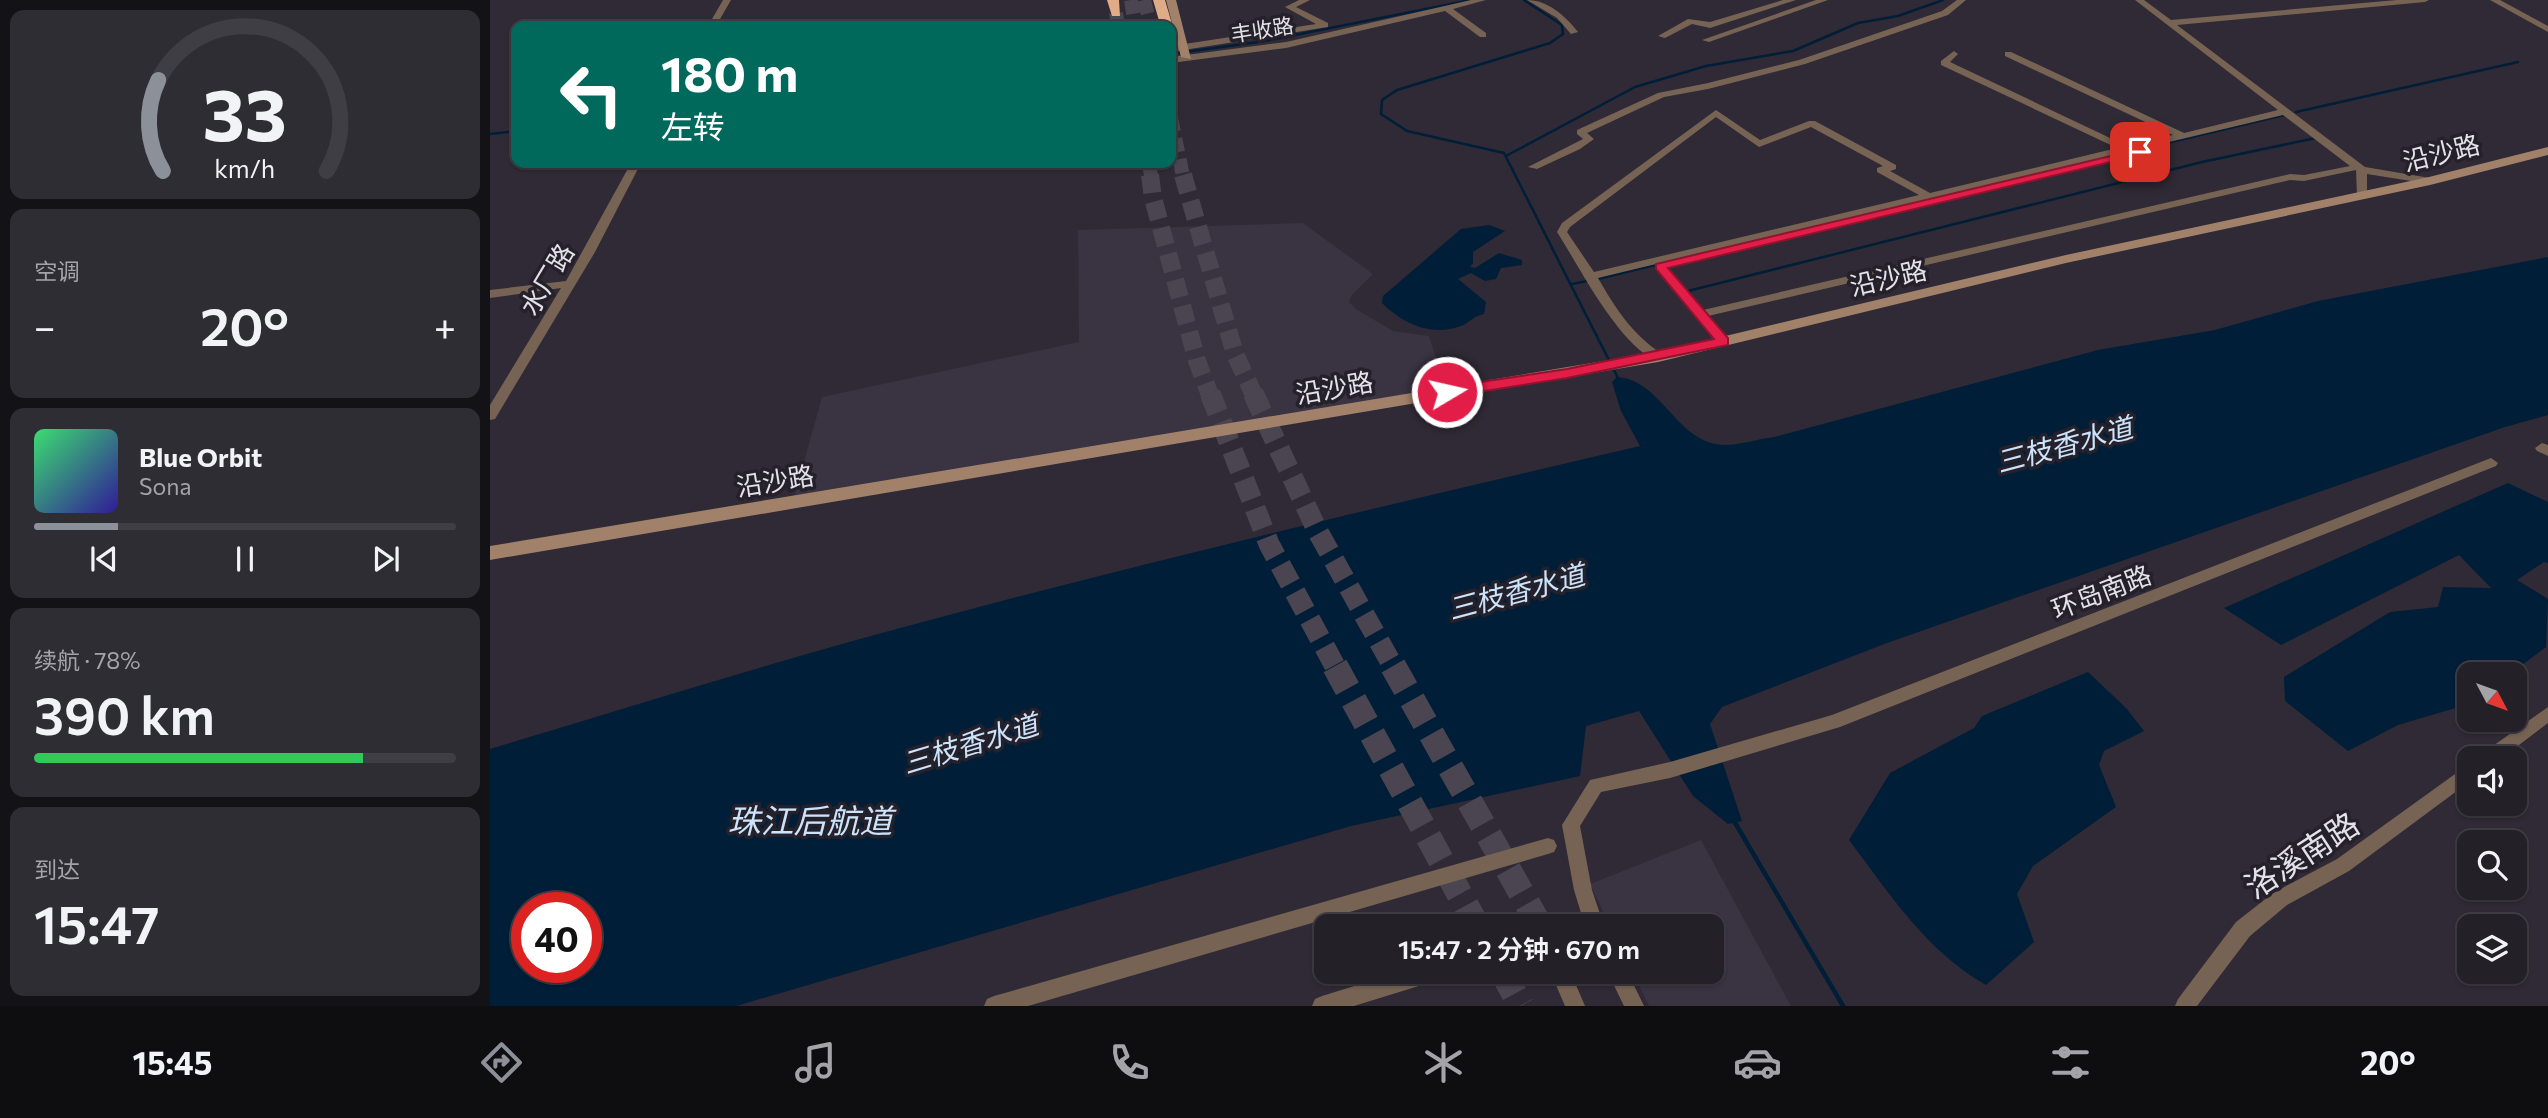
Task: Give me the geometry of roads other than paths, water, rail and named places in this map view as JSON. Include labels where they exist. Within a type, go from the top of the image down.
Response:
[{"type":"highway","points":[[1159,0],[1165,21]]},
{"type":"street","points":[[715,21],[727,0]]},
{"type":"street","points":[[1171,0],[1187,57]]},
{"type":"street","points":[[1176,48],[1325,25],[1289,7],[1306,0]]},
{"type":"street","name":"丰收路","points":[[1176,59],[1286,45],[1482,0]]},
{"type":"street","points":[[1531,0],[1560,16],[1574,32]]},
{"type":"street","points":[[1662,36],[1691,21],[1710,25],[1792,0]]},
{"type":"street","points":[[1798,0],[1812,6]]},
{"type":"street","points":[[1706,40],[1824,0]]},
{"type":"street","points":[[1533,167],[1558,152],[1581,145],[1589,138],[1580,132],[1592,125],[1661,95],[1802,62],[1945,13],[1962,0]]},
{"type":"street","points":[[2139,0],[2360,169],[2362,195]]},
{"type":"street","points":[[2169,23],[2425,0]]},
{"type":"street","points":[[2494,0],[2548,29]]},
{"type":"street","points":[[1447,9],[1483,36]]},
{"type":"street","points":[[1954,54],[1944,63],[2124,148]]},
{"type":"street","points":[[2008,54],[2182,135]]},
{"type":"street","points":[[1658,357],[1639,346],[1608,307],[1562,232],[1566,225],[1716,113],[1759,144],[1812,123],[1892,167],[1881,170],[1928,196]]},
{"type":"street","points":[[1591,276],[2124,148],[2290,114]]},
{"type":"street","points":[[1723,341],[1660,267],[2290,114]]},
{"type":"street","name":"沿沙路","points":[[490,553],[1658,357],[2066,259],[2430,181],[2548,151]]},
{"type":"street","name":"水厂路","points":[[490,416],[569,284],[633,168]]},
{"type":"street","points":[[1700,314],[2290,177],[2304,178],[2360,169],[2430,181]]},
{"type":"street","points":[[490,294],[569,284]]},
{"type":"street","name":"环岛南路","points":[[1591,914],[1583,890],[1571,825],[1596,785],[1670,770],[1833,722],[2491,463]]},
{"type":"street","points":[[2505,746],[2548,714]]},
{"type":"street","name":"洛溪南路","points":[[2185,1006],[2243,929],[2280,899],[2343,865],[2457,781]]},
{"type":"street","points":[[993,1006],[1548,846]]},
{"type":"street","points":[[1322,1006],[1392,984]]},
{"type":"street","points":[[1566,984],[1575,1006]]},
{"type":"street","points":[[1623,984],[1634,1006]]},
{"type":"water","points":[[1489,225],[1505,231],[1473,252],[1473,263],[1470,267],[1475,268],[1499,253],[1522,260],[1522,265],[1501,268],[1496,279],[1485,281],[1471,273],[1458,279],[1486,302],[1484,314],[1450,329],[1429,329],[1399,317],[1382,303],[1383,296],[1461,229]]},
{"type":"water","name":"珠江后航道","points":[[2548,257],[2548,415],[2505,427],[1887,643],[1722,707],[1710,724],[1742,821],[1728,824],[1693,796],[1639,711],[1586,726],[1580,776],[1351,826],[736,1006],[490,1006],[490,749],[776,663],[1035,592],[1640,446],[1621,411],[1612,382],[1617,377],[1633,381],[1646,389],[1694,434],[1708,442],[1731,445],[1774,437],[2098,350],[2215,330],[2318,301]]},
{"type":"water","points":[[2508,483],[2548,502],[2548,563],[2544,562],[2517,580],[2548,599],[2546,647],[2526,662],[2457,662],[2457,708],[2398,725],[2348,751],[2285,701],[2284,677],[2390,612],[2438,607],[2443,587],[2491,588],[2459,555],[2281,645],[2224,608]]},
{"type":"water","points":[[2088,672],[2126,708],[2144,731],[2104,751],[2099,765],[2116,807],[2033,866],[2017,894],[2034,942],[1986,985],[1945,956],[1927,938],[1849,840],[1890,773],[1974,728],[1982,716]]},
{"type":"waterway","points":[[1176,53],[1265,41],[1471,0]]},
{"type":"waterway","points":[[1524,0],[1562,25],[1563,34],[1550,43],[1397,90],[1382,100],[1381,114],[1407,131],[1504,153],[1619,380]]},
{"type":"waterway","points":[[1506,156],[1635,87],[1706,66],[1793,51],[1858,23],[1898,16],[1943,0]]},
{"type":"waterway","points":[[2296,112],[2518,62]]},
{"type":"waterway","points":[[1674,261],[2284,115]]},
{"type":"waterway","points":[[490,134],[511,132]]},
{"type":"waterway","points":[[1684,292],[2202,162],[2316,138]]},
{"type":"waterway","points":[[1598,279],[1659,264]]},
{"type":"waterway","points":[[1572,284],[1587,281]]},
{"type":"waterway","points":[[1734,821],[1843,1006]]},
{"type":"tunnel","points":[[1131,0],[1134,21]]},
{"type":"tunnel","points":[[1144,0],[1150,21]]},
{"type":"tunnel","points":[[1116,13],[1117,21]]},
{"type":"tunnel","points":[[1176,142],[1183,176]]},
{"type":"tunnel","points":[[1150,168],[1151,176]]},
{"type":"tunnel","points":[[1150,175],[1153,198],[1197,361],[1210,395]]},
{"type":"tunnel","points":[[1183,175],[1235,354],[1254,395]]},
{"type":"tunnel","points":[[1210,393],[1269,544],[1336,668]]},
{"type":"tunnel","points":[[1253,393],[1317,530],[1394,668]]},
{"type":"tunnel","points":[[1335,666],[1470,914]]},
{"type":"tunnel","points":[[1393,666],[1533,914]]},
{"type":"tunnel","points":[[1509,984],[1521,1006]]},
{"type":"water label","name":"三枝香水道","points":[[2064,444]]},
{"type":"water label","name":"三枝香水道","points":[[1516,591]]},
{"type":"water label","name":"三枝香水道","points":[[970,743]]}]
